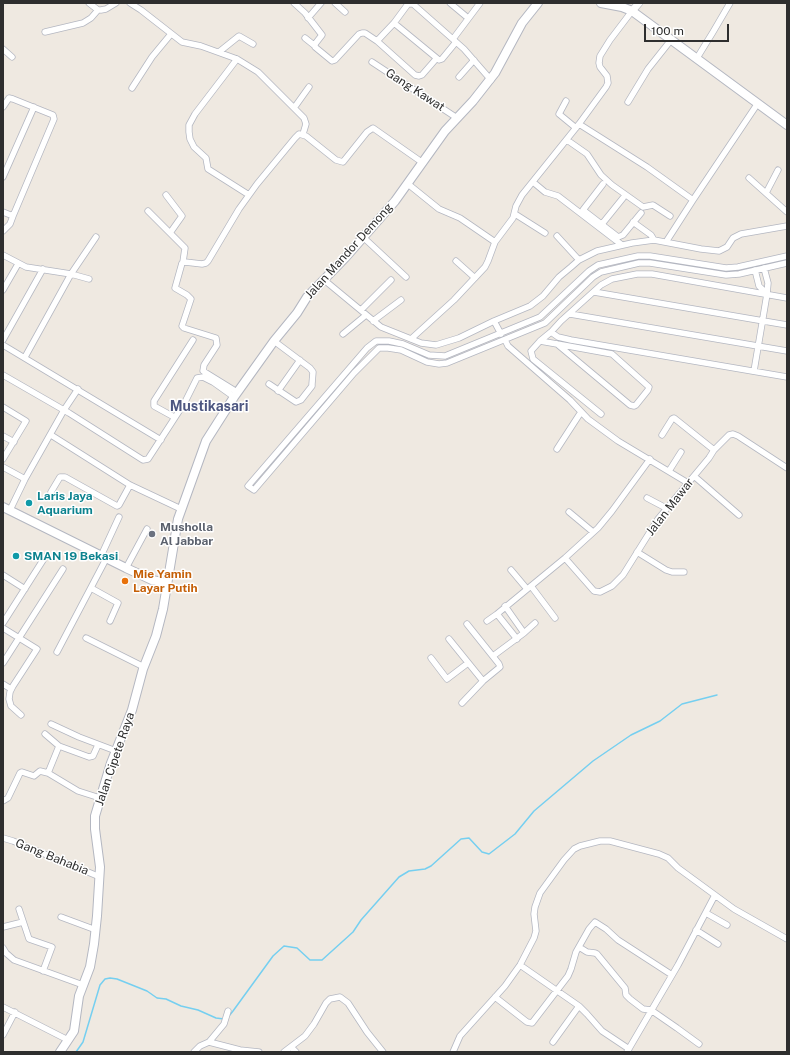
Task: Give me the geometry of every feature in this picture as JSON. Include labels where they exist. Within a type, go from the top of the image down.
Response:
[{"type":"main road","name":"Jalan Mandor Demong","points":[[166,583],[174,534],[181,509],[206,441],[235,395],[274,341],[297,313],[307,297],[363,237],[408,184],[445,131],[474,101],[490,80],[522,23],[538,3]]},
{"type":"main road","points":[[601,3],[622,7],[632,11],[787,125]]},
{"type":"main road","points":[[6,509],[126,568],[152,580],[166,583]]},
{"type":"main road","name":"Jalan Cipete Raya","points":[[60,1052],[74,1031],[79,996],[90,967],[96,930],[100,877],[95,816],[116,751],[130,716],[144,667],[156,636],[166,583]]},
{"type":"street","points":[[89,3],[98,10]]},
{"type":"street","points":[[45,32],[83,23],[91,18],[98,10],[116,3]]},
{"type":"street","points":[[130,3],[142,10],[182,42],[219,52],[237,59],[258,72],[306,121],[303,134]]},
{"type":"street","points":[[294,3],[305,13],[322,35],[314,46]]},
{"type":"street","points":[[308,18],[321,3]]},
{"type":"street","points":[[335,3],[345,12]]},
{"type":"street","points":[[450,3],[468,18]]},
{"type":"street","points":[[305,38],[333,61],[359,34],[365,33],[377,41],[417,76],[422,75],[436,59],[439,60],[442,58],[468,18],[480,3]]},
{"type":"street","points":[[411,339],[475,278],[488,261],[495,242],[515,214],[518,203],[578,126],[608,83],[607,76],[598,63],[600,56],[610,40],[639,3]]},
{"type":"street","points":[[696,58],[730,3]]},
{"type":"street","points":[[377,41],[394,23],[408,4],[414,4],[474,60],[490,80]]},
{"type":"street","points":[[394,23],[436,59]]},
{"type":"street","points":[[132,88],[152,57],[172,34]]},
{"type":"street","points":[[219,52],[239,36],[253,44]]},
{"type":"street","points":[[628,102],[648,69],[671,40]]},
{"type":"street","points":[[3,49],[12,57]]},
{"type":"street","points":[[237,59],[194,114],[189,125],[189,132],[190,139],[194,147],[206,158],[208,169],[249,195]]},
{"type":"street","points":[[459,78],[474,60]]},
{"type":"street","name":"Gang Kawat","points":[[372,62],[458,118]]},
{"type":"street","points":[[294,108],[310,87]]},
{"type":"street","points":[[3,107],[7,100],[11,98],[53,115],[54,122],[14,216],[3,231]]},
{"type":"street","points":[[566,101],[559,114],[647,167],[693,200]]},
{"type":"street","points":[[666,242],[758,104]]},
{"type":"street","points":[[3,177],[34,107]]},
{"type":"street","points":[[303,134],[336,160],[343,162],[366,132],[373,128],[423,163]]},
{"type":"street","points":[[183,262],[206,263],[249,195],[295,138],[299,134],[303,134]]},
{"type":"street","points":[[567,140],[590,157],[601,175],[612,185],[643,207],[653,205],[670,216]]},
{"type":"street","points":[[766,193],[778,170]]},
{"type":"street","points":[[749,178],[787,212]]},
{"type":"street","points":[[533,182],[545,192],[558,196],[622,245]]},
{"type":"street","points":[[408,184],[439,209],[460,218],[495,242]]},
{"type":"street","points":[[603,184],[583,210],[618,237],[623,235],[640,213]]},
{"type":"street","points":[[166,195],[182,216],[170,232]]},
{"type":"street","points":[[602,224],[623,198]]},
{"type":"street","points":[[148,211],[185,248],[183,262],[175,288],[190,299],[182,326],[184,328],[216,338],[217,345],[204,365],[203,371],[235,395]]},
{"type":"street","points":[[3,212],[14,216]]},
{"type":"street","points":[[515,214],[545,232]]},
{"type":"street","points":[[634,222],[651,235],[654,240]]},
{"type":"street","points":[[323,279],[372,321],[384,329],[428,344],[440,344],[459,338],[494,321],[525,309],[537,301],[559,277],[579,260],[597,251],[654,240],[719,251],[727,247],[733,238],[741,234],[787,226]]},
{"type":"street","points":[[557,236],[579,260]]},
{"type":"street","points":[[25,357],[71,274],[96,237]]},
{"type":"street","points":[[363,237],[406,277]]},
{"type":"street","points":[[3,255],[26,267],[71,274],[89,279]]},
{"type":"street","points":[[787,256],[738,267],[726,268],[650,256],[638,256],[598,265],[585,275],[540,317],[445,356],[429,355],[403,344],[389,341],[376,341],[367,348],[351,371],[254,490],[248,486],[351,371],[379,348],[401,350],[427,362],[439,364],[447,363],[545,322],[590,280],[601,272],[639,263],[650,263],[726,275],[739,274],[787,263]]},
{"type":"street","points":[[676,267],[678,260]]},
{"type":"street","points":[[456,261],[475,278]]},
{"type":"street","points":[[3,290],[18,264]]},
{"type":"street","points":[[754,371],[767,294],[768,283],[764,268]]},
{"type":"street","points":[[3,340],[43,270]]},
{"type":"street","points":[[756,270],[759,286],[767,294]]},
{"type":"street","points":[[601,414],[533,358],[531,351],[561,321],[601,285],[612,278],[637,274],[652,274],[787,298]]},
{"type":"street","points":[[585,275],[590,280]]},
{"type":"street","points":[[361,310],[391,280]]},
{"type":"street","points":[[594,292],[787,325]]},
{"type":"street","points":[[372,321],[401,300]]},
{"type":"street","points":[[570,314],[787,351]]},
{"type":"street","points":[[343,334],[366,316]]},
{"type":"street","points":[[494,321],[501,334]]},
{"type":"street","points":[[551,332],[564,339],[787,377]]},
{"type":"street","points":[[174,417],[154,406],[154,401],[193,340]]},
{"type":"street","points":[[505,340],[508,346],[570,400],[597,426],[688,483]]},
{"type":"street","points":[[269,384],[294,401],[298,402],[312,386],[313,372],[310,368],[274,341]]},
{"type":"street","points":[[540,341],[557,344],[612,354],[649,387],[648,390],[636,405],[630,405],[557,344]]},
{"type":"street","points":[[3,345],[161,440]]},
{"type":"street","points":[[612,354],[613,347]]},
{"type":"street","points":[[278,391],[300,360]]},
{"type":"street","points":[[3,374],[64,410],[143,460],[148,459],[161,440],[174,417],[185,402],[197,378],[203,377],[235,395]]},
{"type":"street","points":[[6,509],[51,435],[64,410],[78,389]]},
{"type":"street","points":[[3,407],[26,421],[3,459]]},
{"type":"street","points":[[558,449],[581,412]]},
{"type":"street","points":[[662,435],[674,418],[714,450]]},
{"type":"street","name":"Jalan Mawar","points":[[565,558],[588,586],[594,591],[600,592],[618,581],[666,508],[709,458],[714,450],[729,435],[733,434],[746,440],[787,468]]},
{"type":"street","points":[[51,435],[130,485],[181,509]]},
{"type":"street","points":[[3,436],[14,442]]},
{"type":"street","points":[[669,471],[681,452]]},
{"type":"street","points":[[487,621],[565,558],[593,532],[612,511],[650,459]]},
{"type":"street","points":[[3,467],[25,479]]},
{"type":"street","points":[[694,476],[739,515]]},
{"type":"street","points":[[51,492],[60,477],[65,477],[117,506],[130,485]]},
{"type":"street","points":[[647,498],[666,508]]},
{"type":"street","points":[[569,512],[593,532]]},
{"type":"street","points":[[57,652],[91,588],[119,517]]},
{"type":"street","points":[[126,568],[147,529]]},
{"type":"street","points":[[637,552],[666,570],[672,572],[684,572]]},
{"type":"street","points":[[3,623],[45,557]]},
{"type":"street","points":[[3,664],[63,569]]},
{"type":"street","points":[[511,570],[529,587],[555,618]]},
{"type":"street","points":[[4,578],[25,589]]},
{"type":"street","points":[[91,588],[118,603],[110,621]]},
{"type":"street","points":[[505,606],[524,632]]},
{"type":"street","points":[[497,614],[516,638]]},
{"type":"street","points":[[493,656],[535,623]]},
{"type":"street","points":[[462,702],[483,681],[500,667],[467,624]]},
{"type":"street","points":[[3,628],[37,649],[11,689],[9,699],[11,706],[21,715]]},
{"type":"street","points":[[86,638],[144,667]]},
{"type":"street","points":[[450,639],[483,681]]},
{"type":"street","points":[[431,658],[447,679],[468,663]]},
{"type":"street","points":[[3,684],[11,689]]},
{"type":"street","points":[[51,724],[78,737],[116,751]]},
{"type":"street","points":[[45,734],[59,746],[90,757],[93,756],[98,744]]},
{"type":"street","points":[[48,773],[59,746]]},
{"type":"street","points":[[5,799],[19,774],[22,772],[34,776],[40,771],[48,773],[78,791],[100,798]]},
{"type":"street","name":"Gang Bahabia","points":[[3,838],[100,877]]},
{"type":"street","points":[[453,1052],[460,1036],[496,997],[520,965],[536,931],[534,914],[540,894],[564,860],[574,849],[580,846],[600,841],[610,841],[660,854],[668,858],[678,868],[748,918],[787,939]]},
{"type":"street","points":[[520,965],[579,1006],[602,1031],[628,1051],[672,975],[715,895]]},
{"type":"street","points":[[19,909],[29,939],[52,947],[43,971]]},
{"type":"street","points":[[706,914],[727,925]]},
{"type":"street","points":[[61,917],[96,930]]},
{"type":"street","points":[[3,927],[23,922]]},
{"type":"street","points":[[496,997],[527,1022],[532,1023],[568,976],[579,947],[594,923],[598,923],[618,940],[672,975]]},
{"type":"street","points":[[696,930],[718,944]]},
{"type":"street","points":[[579,947],[586,952],[596,953],[625,988],[627,996],[643,1009],[651,1010],[699,1044]]},
{"type":"street","points":[[3,948],[14,960],[83,985]]},
{"type":"street","points":[[284,1052],[305,1036],[330,999],[340,997],[348,1003],[367,1032],[383,1052]]},
{"type":"street","points":[[3,1006],[68,1040]]},
{"type":"street","points":[[552,1042],[579,1006]]},
{"type":"street","points":[[194,1052],[200,1046],[209,1042],[224,1024],[228,1011]]},
{"type":"street","points":[[3,1035],[15,1012]]},
{"type":"street","points":[[209,1042],[240,1050],[259,1052]]},
{"type":"street","points":[[291,1047],[296,1052]]},
{"type":"waterway","points":[[229,1016],[273,956],[284,946],[297,948],[310,960],[322,960],[353,932],[361,920],[399,877],[409,871],[425,869],[431,866],[461,839],[469,838],[482,852],[489,854],[515,834],[534,811],[593,761],[631,735],[660,721],[682,704],[717,695]]},
{"type":"waterway","points":[[76,1052],[83,1042],[100,985],[105,979],[117,979],[147,991],[157,998],[166,999],[181,1006],[198,1010],[216,1018],[224,1019]]},
{"type":"place","name":"Laris Jaya Aquarium","points":[[29,503]]},
{"type":"place","name":"Musholla Al Jabbar","points":[[152,534]]},
{"type":"place","name":"SMAN 19 Bekasi","points":[[16,556]]},
{"type":"place","name":"Mie Yamin Layar Putih","points":[[125,581]]},
{"type":"district","name":"Mustikasari","points":[[209,407]]}]
